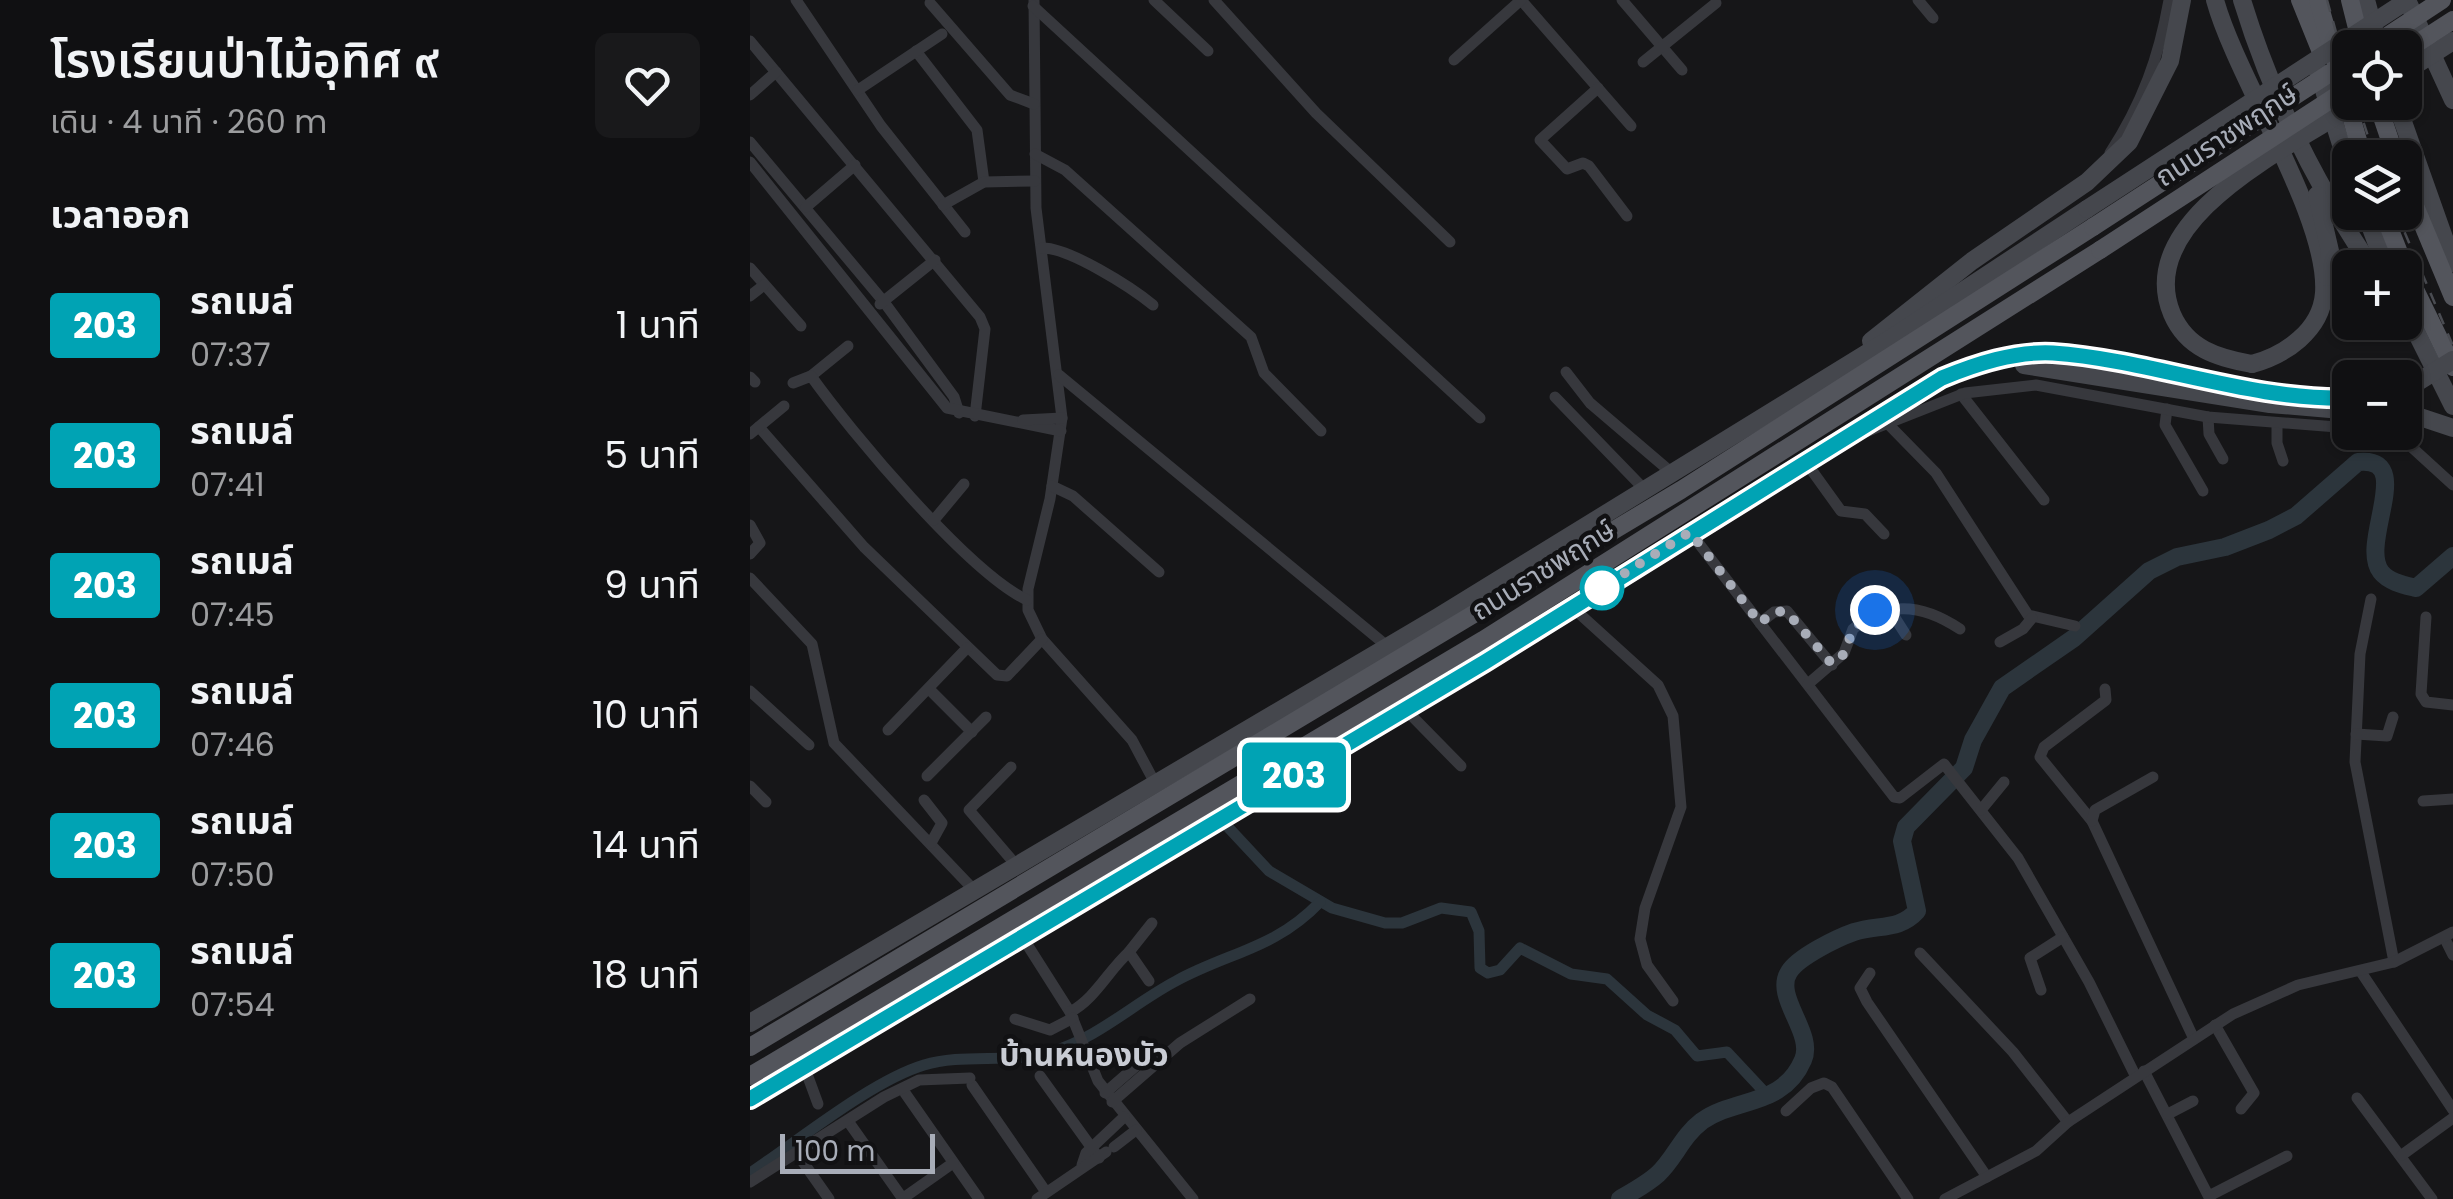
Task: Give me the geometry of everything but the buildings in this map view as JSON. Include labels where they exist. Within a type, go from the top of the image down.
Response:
[{"type":"main road","points":[[1841,369],[1899,317],[2107,165],[2144,120],[2170,62],[2182,0]]},
{"type":"main road","points":[[2215,0],[2298,193],[2321,264],[2324,297]]},
{"type":"main road","points":[[2300,0],[2357,140]]},
{"type":"main road","points":[[2300,0],[2340,140]]},
{"type":"main road","points":[[2318,0],[2354,132]]},
{"type":"main road","points":[[2350,0],[2359,30]]},
{"type":"main road","points":[[2366,0],[2374,30]]},
{"type":"main road","points":[[1438,618],[2090,218],[2405,0],[2453,100]]},
{"type":"main road","points":[[2422,62],[2453,45],[2428,0]]},
{"type":"main road","points":[[2394,30],[2442,0]]},
{"type":"main road","points":[[2244,7],[2292,128],[2327,227],[2330,251],[2324,297],[2314,320],[2289,350],[2252,364],[2223,359],[2194,345],[2177,325],[2166,300],[2168,256],[2203,207],[2332,120]]},
{"type":"main road","points":[[2422,40],[2453,20]]},
{"type":"main road","name":"ถนนราชพฤกษ์","points":[[750,1047],[1681,490],[2090,218],[2332,71]]},
{"type":"main road","name":"ถนนราชพฤกษ์","points":[[750,1076],[1555,594],[2332,99]]},
{"type":"main road","points":[[2402,120],[2453,263]]},
{"type":"main road","points":[[2292,128],[2360,250]]},
{"type":"main road","points":[[2422,223],[2453,297]]},
{"type":"main road","points":[[2422,302],[2453,364],[2422,381]]},
{"type":"main road","points":[[2419,340],[2453,406]]},
{"type":"main road","points":[[1497,654],[1805,461],[1969,367],[2052,353],[2220,383],[2332,396]]},
{"type":"main road","points":[[1969,367],[2044,365],[2270,404],[2332,409]]},
{"type":"main road","points":[[2422,418],[2453,428]]},
{"type":"main road","points":[[1497,654],[1555,594]]},
{"type":"main road","points":[[1438,618],[1500,597]]},
{"type":"main road","name":"ถนนราชพฤกษ์","points":[[750,1023],[1438,618]]},
{"type":"main road","name":"ถนนราชพฤกษ์","points":[[750,1100],[1497,654]]},
{"type":"main road","points":[[750,1033],[772,1010]]},
{"type":"main road","points":[[750,1088],[811,1061]]},
{"type":"street","points":[[796,0],[965,232]]},
{"type":"street","points":[[1154,0],[1208,52]]},
{"type":"street","points":[[1214,0],[1316,114],[1450,242]]},
{"type":"street","points":[[1454,60],[1521,0],[1632,126]]},
{"type":"street","points":[[1622,0],[1682,70]]},
{"type":"street","points":[[1918,0],[1933,18]]},
{"type":"street","points":[[2064,198],[2108,154],[2136,112],[2158,58],[2168,0]]},
{"type":"street","points":[[930,3],[1010,94],[1034,104]]},
{"type":"street","points":[[1034,3],[1034,181],[1059,375],[1061,425],[1027,600],[1042,640],[1123,728],[1155,783]]},
{"type":"street","points":[[1034,3],[1480,418]]},
{"type":"street","points":[[1643,62],[1716,3]]},
{"type":"street","points":[[858,90],[942,34]]},
{"type":"street","points":[[750,41],[935,260],[984,324],[975,416]]},
{"type":"street","points":[[916,51],[977,130],[984,182]]},
{"type":"street","points":[[750,95],[776,72]]},
{"type":"street","points":[[1598,88],[1540,140],[1567,169],[1589,166],[1627,216]]},
{"type":"street","points":[[750,142],[806,207],[941,401],[959,413],[1061,425]]},
{"type":"street","points":[[1035,154],[1065,170],[1251,337],[1264,373],[1321,430]]},
{"type":"street","points":[[750,162],[878,306]]},
{"type":"street","points":[[806,207],[855,165]]},
{"type":"street","points":[[943,205],[984,182],[1034,181]]},
{"type":"street","points":[[1042,248],[1066,251],[1100,274],[1124,282],[1152,305]]},
{"type":"street","points":[[878,306],[935,260]]},
{"type":"street","points":[[750,268],[801,326]]},
{"type":"street","points":[[750,296],[764,284]]},
{"type":"street","points":[[793,384],[812,376],[848,346]]},
{"type":"street","points":[[1566,372],[1590,403],[1672,474]]},
{"type":"street","points":[[1059,375],[1365,623],[1387,646]]},
{"type":"street","points":[[812,376],[934,520],[1002,586],[1027,600]]},
{"type":"street","points":[[1838,441],[1890,425],[1962,394],[2036,385],[2208,417],[2332,427]]},
{"type":"street","points":[[1962,394],[2044,500]]},
{"type":"street","points":[[1555,397],[1645,490]]},
{"type":"street","points":[[784,406],[754,430],[864,547],[967,648],[1002,677],[1042,640]]},
{"type":"street","points":[[2167,409],[2165,425],[2203,490]]},
{"type":"street","points":[[2208,417],[2209,434],[2222,459]]},
{"type":"street","points":[[1890,425],[1936,473],[2032,618],[2074,626]]},
{"type":"street","points":[[2278,425],[2278,448],[2283,461]]},
{"type":"street","points":[[2414,450],[2453,485]]},
{"type":"street","points":[[1805,461],[1840,511],[1866,514],[1884,534]]},
{"type":"street","points":[[934,520],[964,484]]},
{"type":"street","points":[[1052,486],[1072,496],[1159,572]]},
{"type":"street","points":[[750,525],[760,544],[750,554]]},
{"type":"street","points":[[1690,532],[1894,796],[1900,798],[1942,763],[1981,810],[2018,858],[2139,1073],[2168,1114],[2209,1198],[2288,1156]]},
{"type":"street","points":[[750,578],[812,644],[834,743],[974,890]]},
{"type":"street","points":[[2371,599],[2360,654],[2356,771],[2394,962]]},
{"type":"street","points":[[1572,607],[1658,685],[1673,716],[1681,806],[1645,908],[1640,939],[1647,965],[1673,1001]]},
{"type":"street","points":[[1808,684],[1844,654],[1853,629],[1881,607],[1937,616],[1960,629]]},
{"type":"street","points":[[1890,610],[1906,635]]},
{"type":"street","points":[[1760,623],[1774,612],[1786,611],[1832,664]]},
{"type":"street","points":[[2426,617],[2421,694],[2426,702],[2453,705]]},
{"type":"street","points":[[2000,642],[2023,629],[2032,618]]},
{"type":"street","points":[[888,730],[967,648]]},
{"type":"street","points":[[928,689],[972,732]]},
{"type":"street","points":[[2104,689],[2106,700],[2040,752],[2044,766],[2092,821],[2194,1039]]},
{"type":"street","points":[[750,690],[809,745]]},
{"type":"street","points":[[1406,710],[1461,766]]},
{"type":"street","points":[[2356,734],[2387,736],[2393,717]]},
{"type":"street","points":[[927,776],[986,718]]},
{"type":"street","points":[[1011,767],[969,810],[1016,865]]},
{"type":"street","points":[[2092,821],[2095,810],[2152,777]]},
{"type":"street","points":[[1981,810],[2004,782]]},
{"type":"street","points":[[750,786],[766,802]]},
{"type":"street","points":[[2422,800],[2453,799]]},
{"type":"street","points":[[924,800],[942,823],[931,843]]},
{"type":"street","points":[[1015,1019],[1050,1030],[1074,1020],[1104,976],[1152,922]]},
{"type":"street","points":[[1945,1199],[2036,1152],[2068,1122],[2215,1025],[2298,984],[2394,962],[2449,935],[2453,955]]},
{"type":"street","points":[[2041,990],[2030,958],[2064,937]]},
{"type":"street","points":[[1023,938],[1074,1020],[1086,1057],[1109,1097],[1193,1199]]},
{"type":"street","points":[[1129,952],[1148,980]]},
{"type":"street","points":[[1920,952],[2013,1052],[2068,1122]]},
{"type":"street","points":[[2361,972],[2453,1110]]},
{"type":"street","points":[[1870,973],[1860,988],[1867,1002],[1987,1177]]},
{"type":"street","points":[[1109,1097],[1250,998]]},
{"type":"street","points":[[2215,1025],[2255,1096],[2241,1110]]},
{"type":"street","points":[[1109,1097],[1144,1059]]},
{"type":"street","points":[[811,1061],[818,1104]]},
{"type":"street","points":[[1040,1076],[1103,1151]]},
{"type":"street","points":[[750,1182],[884,1097],[919,1080],[971,1082],[1042,1195],[1136,1130]]},
{"type":"street","points":[[1786,1111],[1811,1088],[1824,1083],[1832,1087],[1908,1199]]},
{"type":"street","points":[[904,1094],[979,1199]]},
{"type":"street","points":[[2357,1098],[2432,1199]]},
{"type":"street","points":[[2168,1114],[2192,1101]]},
{"type":"street","points":[[1103,1151],[1124,1117]]},
{"type":"street","points":[[2402,1155],[2453,1118]]},
{"type":"street","points":[[850,1124],[903,1199],[953,1163]]},
{"type":"street","points":[[803,1162],[828,1199]]},
{"type":"street","points":[[2228,1187],[2235,1199]]},
{"type":"waterway","points":[[1620,1199],[1658,1174],[1702,1121],[1771,1094],[1794,1075],[1805,1049],[1786,992],[1789,972],[1809,954],[1838,939],[1903,922],[1917,911],[1902,841],[1906,827],[1964,768],[1973,740],[2002,688],[2074,638],[2149,571],[2177,557],[2225,547],[2296,516],[2358,462],[2375,464],[2383,473],[2385,487],[2376,559],[2384,575],[2416,588],[2453,556]]},
{"type":"waterway","points":[[1226,825],[1269,871],[1332,908],[1385,923],[1402,923],[1441,908],[1471,912],[1479,931],[1480,968],[1488,973],[1500,970],[1520,948],[1571,974],[1607,979],[1647,1015],[1675,1030],[1697,1056],[1727,1052],[1770,1098]]},
{"type":"waterway","points":[[750,1173],[858,1098],[903,1073],[939,1061],[1035,1056],[1068,1046],[1176,981],[1269,940],[1320,902]]},
{"type":"railway","points":[[2327,0],[2335,30]]},
{"type":"railway","points":[[2363,120],[2369,140]]},
{"type":"railway","points":[[2404,230],[2453,346]]},
{"type":"bus line","name":"203","points":[[750,1099],[1406,710],[1942,378],[2008,357],[2052,353],[2220,383],[2332,398]]},
{"type":"district","name":"บ้านหนองบัว","points":[[1084,1055]]},
{"type":"route","points":[[1602,588],[1598,590],[1690,532],[1760,623],[1774,612],[1786,611],[1832,664],[1844,654],[1853,629],[1875,610]]}]
